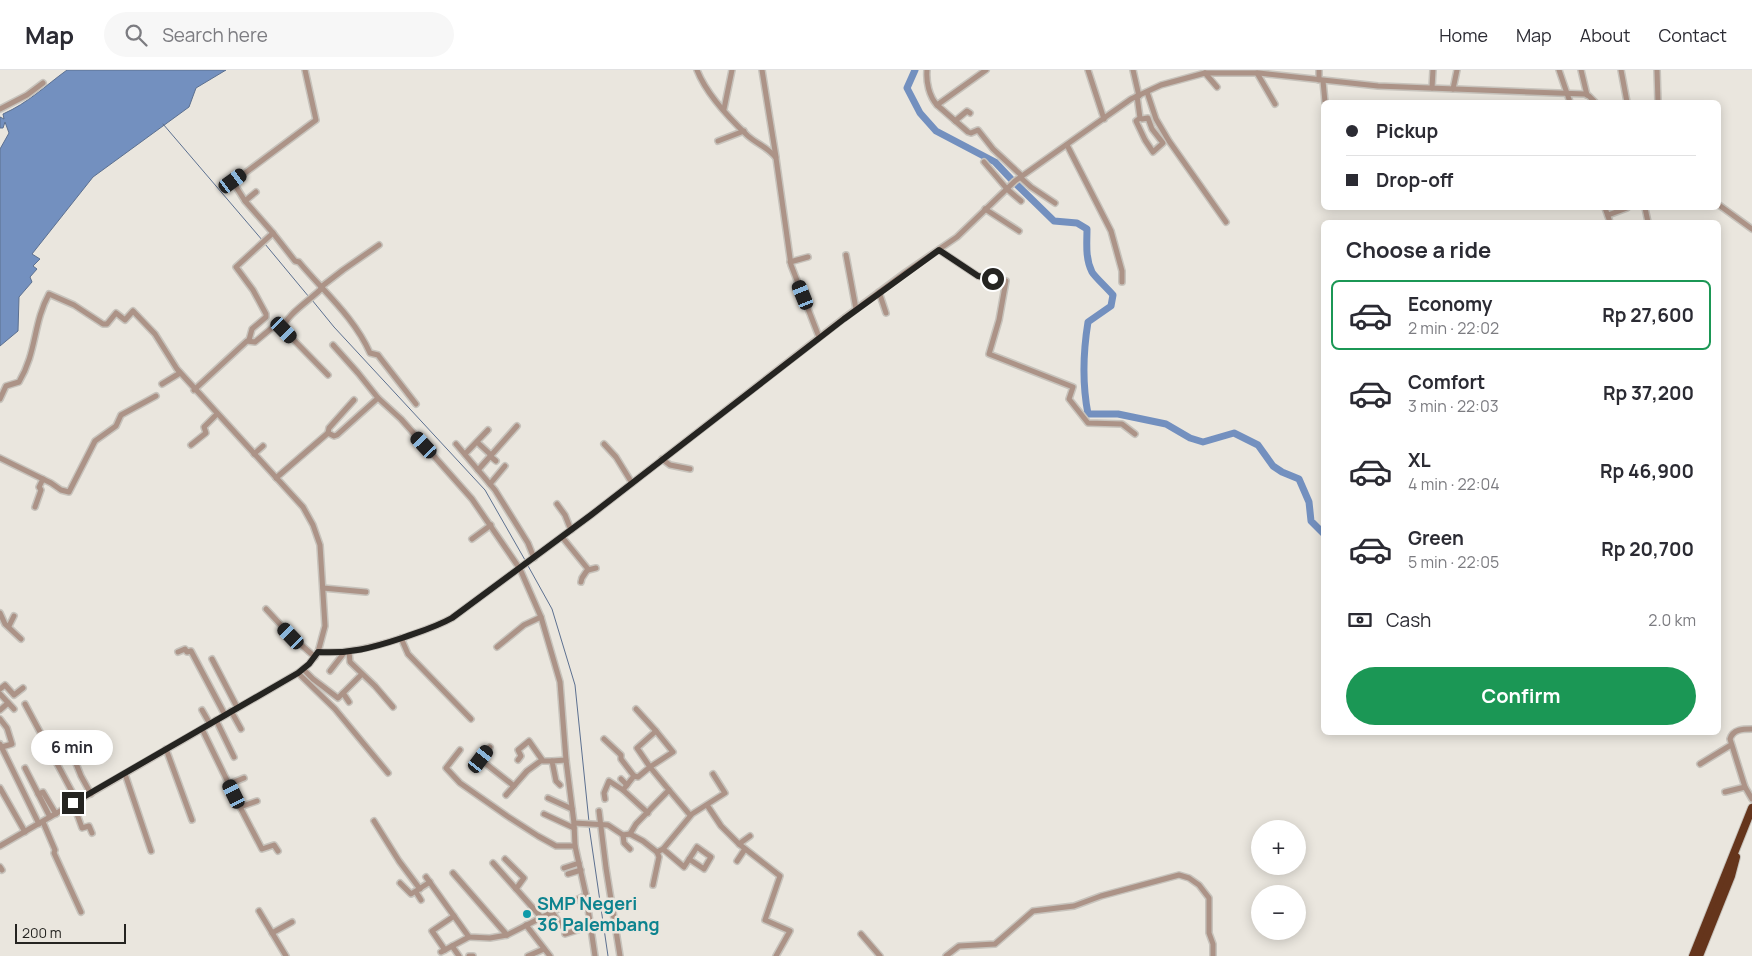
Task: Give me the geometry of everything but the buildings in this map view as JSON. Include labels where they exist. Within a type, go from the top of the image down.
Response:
[{"type":"highway","points":[[1693,956],[1752,808]]},
{"type":"highway","points":[[1699,956],[1731,876],[1742,833]]},
{"type":"street","points":[[305,70],[317,118],[282,147],[233,181],[233,183],[272,235],[295,261],[299,262],[321,289],[330,295],[351,321],[370,353],[378,355],[416,404]]},
{"type":"street","points":[[697,70],[708,90],[724,109],[744,131],[772,152],[776,158]]},
{"type":"street","points":[[724,109],[732,70]]},
{"type":"street","points":[[762,70],[790,262],[819,337]]},
{"type":"street","points":[[927,70],[928,88],[932,100],[969,132],[978,130],[993,149],[1031,188],[1055,203]]},
{"type":"street","points":[[937,105],[986,70]]},
{"type":"street","points":[[1088,70],[1104,119]]},
{"type":"street","points":[[1133,70],[1140,118],[1136,122],[1153,152],[1162,143],[1148,118],[1140,118]]},
{"type":"street","points":[[1319,70],[1325,100]]},
{"type":"street","points":[[1432,88],[1433,70]]},
{"type":"street","points":[[1453,89],[1457,70]]},
{"type":"street","points":[[1559,70],[1569,100]]},
{"type":"street","points":[[1581,70],[1586,95]]},
{"type":"street","points":[[1621,70],[1627,100]]},
{"type":"street","points":[[1657,70],[1658,100]]},
{"type":"street","points":[[266,609],[291,636],[316,654],[372,648],[438,626],[452,618],[522,568],[856,309],[957,238],[1014,182],[1138,96],[1161,85],[1205,73],[1257,73],[1378,86],[1575,94],[1586,95],[1592,100]]},
{"type":"street","points":[[1205,73],[1217,87]]},
{"type":"street","points":[[1257,73],[1276,104]]},
{"type":"street","points":[[0,109],[28,95],[43,83]]},
{"type":"street","points":[[1146,92],[1156,119],[1169,141],[1226,222]]},
{"type":"street","points":[[955,121],[967,111],[970,114]]},
{"type":"street","points":[[718,141],[744,131]]},
{"type":"street","points":[[1067,145],[1112,233],[1122,271],[1122,282]]},
{"type":"street","points":[[984,162],[1007,189],[1021,201]]},
{"type":"street","points":[[245,201],[256,192]]},
{"type":"street","points":[[1721,206],[1752,228]]},
{"type":"street","points":[[986,210],[1020,231]]},
{"type":"street","points":[[1606,210],[1610,220]]},
{"type":"street","points":[[1609,214],[1621,210]]},
{"type":"street","points":[[194,390],[249,340],[252,329],[266,314],[253,290],[236,268],[272,235]]},
{"type":"street","points":[[283,329],[284,323],[321,289],[343,270],[379,245]]},
{"type":"street","points":[[939,250],[978,276],[1006,281],[999,320],[989,354],[1072,386],[1071,401],[1088,423],[1122,424],[1135,434]]},
{"type":"street","points":[[846,255],[856,309]]},
{"type":"street","points":[[790,262],[808,257]]},
{"type":"street","points":[[879,292],[886,313]]},
{"type":"street","points":[[0,399],[6,386],[20,380],[33,350],[37,321],[50,294],[74,305],[103,324],[107,324],[116,313],[125,320],[133,311],[155,334],[180,373],[194,390],[303,507],[313,525],[320,545],[325,626],[316,654],[298,673],[0,846]]},
{"type":"street","points":[[249,340],[255,342],[274,327],[283,329],[328,375]]},
{"type":"street","points":[[333,346],[378,398],[401,419],[472,499],[522,568],[541,617],[560,682],[566,760],[576,846],[586,895],[595,956]]},
{"type":"street","points":[[162,384],[180,373]]},
{"type":"street","points":[[0,458],[51,482],[60,490],[69,492],[95,441],[116,426],[121,415],[156,396]]},
{"type":"street","points":[[328,433],[337,436],[378,398]]},
{"type":"street","points":[[276,478],[328,433],[329,428],[354,400]]},
{"type":"street","points":[[191,445],[206,433],[204,427],[217,414]]},
{"type":"street","points":[[478,470],[518,426]]},
{"type":"street","points":[[465,454],[488,430]]},
{"type":"street","points":[[476,442],[496,461]]},
{"type":"street","points":[[456,444],[495,490],[528,543],[534,558]]},
{"type":"street","points":[[604,444],[616,456],[632,482]]},
{"type":"street","points":[[254,454],[263,446]]},
{"type":"street","points":[[662,459],[670,465],[690,469]]},
{"type":"street","points":[[490,485],[505,466]]},
{"type":"street","points":[[35,506],[41,491],[39,487],[43,479]]},
{"type":"street","points":[[557,504],[565,515],[571,530]]},
{"type":"street","points":[[472,539],[490,525]]},
{"type":"street","points":[[562,537],[588,570]]},
{"type":"street","points":[[581,582],[588,570],[596,568]]},
{"type":"street","points":[[323,588],[366,592]]},
{"type":"street","points":[[0,613],[5,624],[21,638]]},
{"type":"street","points":[[9,626],[14,616]]},
{"type":"street","points":[[497,647],[524,625],[541,617]]},
{"type":"street","points":[[401,638],[408,654],[471,720]]},
{"type":"street","points":[[178,652],[185,649],[187,652],[191,651],[225,715]]},
{"type":"street","points":[[330,671],[346,652]]},
{"type":"street","points":[[346,652],[350,662],[393,707]]},
{"type":"street","points":[[212,659],[224,678],[237,707]]},
{"type":"street","points":[[303,669],[338,698],[362,674]]},
{"type":"street","points":[[298,673],[335,709],[388,773]]},
{"type":"street","points":[[0,689],[5,685],[14,695],[23,688]]},
{"type":"street","points":[[343,693],[349,702]]},
{"type":"street","points":[[0,694],[14,709]]},
{"type":"street","points":[[0,710],[8,703]]},
{"type":"street","points":[[25,704],[75,802],[82,828],[89,826],[92,833]]},
{"type":"street","points":[[604,739],[621,755],[621,759],[634,776],[638,778],[672,752],[636,709]]},
{"type":"street","points":[[202,710],[210,724]]},
{"type":"street","points":[[231,711],[241,729]]},
{"type":"street","points":[[0,719],[7,728],[12,744],[1,746],[55,850],[54,853],[81,912]]},
{"type":"street","points":[[216,720],[234,757]]},
{"type":"street","points":[[202,729],[262,849],[274,845],[278,851]]},
{"type":"street","points":[[1752,729],[1740,730],[1732,734],[1730,738],[1744,787],[1752,799]]},
{"type":"street","points":[[656,731],[636,748],[690,815]]},
{"type":"street","points":[[518,760],[522,756],[518,750],[529,741],[544,762],[566,760]]},
{"type":"street","points":[[1700,764],[1731,745]]},
{"type":"street","points":[[490,747],[481,760],[514,786]]},
{"type":"street","points":[[166,749],[192,820]]},
{"type":"street","points":[[460,750],[446,768],[460,783],[505,815],[556,846],[576,846]]},
{"type":"street","points":[[71,752],[90,794]]},
{"type":"street","points":[[506,795],[528,770],[542,760]]},
{"type":"street","points":[[552,762],[556,781],[560,785]]},
{"type":"street","points":[[25,768],[50,817]]},
{"type":"street","points":[[125,774],[151,851]]},
{"type":"street","points":[[653,885],[660,851],[690,815],[725,794],[713,774]]},
{"type":"street","points":[[625,788],[634,776]]},
{"type":"street","points":[[229,784],[244,778]]},
{"type":"street","points":[[622,779],[625,788]]},
{"type":"street","points":[[605,799],[604,792],[609,781],[625,788],[648,813]]},
{"type":"street","points":[[1724,792],[1744,787]]},
{"type":"street","points":[[0,788],[24,832]]},
{"type":"street","points":[[630,834],[636,824],[669,790]]},
{"type":"street","points":[[38,794],[43,792],[56,814]]},
{"type":"street","points":[[548,798],[572,809]]},
{"type":"street","points":[[240,807],[257,801]]},
{"type":"street","points":[[707,805],[721,826],[739,844],[780,876],[765,918],[767,921],[790,931],[776,956]]},
{"type":"street","points":[[599,811],[599,824],[620,956]]},
{"type":"street","points":[[544,814],[574,825],[608,825],[623,835],[630,834],[643,841],[684,867],[689,859],[698,847],[711,858],[704,869],[689,859]]},
{"type":"street","points":[[374,821],[418,890],[422,900]]},
{"type":"street","points":[[623,835],[624,843],[630,850]]},
{"type":"street","points":[[739,844],[750,836]]},
{"type":"street","points":[[737,861],[745,849]]},
{"type":"street","points":[[505,859],[524,878],[516,889]]},
{"type":"street","points":[[492,863],[541,917]]},
{"type":"street","points":[[564,868],[579,863]]},
{"type":"street","points":[[568,874],[580,870]]},
{"type":"street","points":[[454,873],[507,935]]},
{"type":"street","points":[[946,956],[960,946],[995,944],[1033,911],[1074,906],[1100,896],[1181,875],[1200,886],[1210,898],[1209,933],[1213,944],[1213,956]]},
{"type":"street","points":[[426,877],[469,937]]},
{"type":"street","points":[[400,883],[410,894],[430,882]]},
{"type":"street","points":[[454,916],[432,931],[443,951],[469,937],[490,938],[507,935],[586,895]]},
{"type":"street","points":[[259,911],[286,956]]},
{"type":"street","points":[[552,912],[561,925]]},
{"type":"street","points":[[272,933],[292,922]]},
{"type":"street","points":[[526,925],[550,956]]},
{"type":"street","points":[[564,934],[590,926]]},
{"type":"street","points":[[861,934],[880,956]]},
{"type":"street","points":[[452,946],[459,956]]},
{"type":"street","points":[[528,956],[544,949]]},
{"type":"water","points":[[67,70],[226,70],[196,88],[189,107],[93,177],[32,254],[40,259],[33,266],[37,269],[30,277],[32,282],[19,297],[18,331],[0,346],[0,149],[9,133],[5,122],[3,128],[0,128],[0,117],[4,119],[3,114],[28,99]]},
{"type":"waterway","points":[[915,70],[907,88],[920,113],[936,131],[995,162],[1054,221],[1077,223],[1087,229],[1087,250],[1090,267],[1093,274],[1113,295],[1111,306],[1088,322],[1084,368],[1088,414],[1118,414],[1166,424],[1190,438],[1203,442],[1234,433],[1258,445],[1273,466],[1299,479],[1309,502],[1311,521],[1321,531]]},
{"type":"waterway","points":[[163,124],[263,241]]},
{"type":"waterway","points":[[265,244],[309,297]]},
{"type":"waterway","points":[[312,300],[334,327],[485,490],[525,560]]},
{"type":"waterway","points":[[527,564],[552,609],[575,685],[589,822]]},
{"type":"waterway","points":[[589,826],[608,956]]},
{"type":"place","name":"SMP Negeri 36 Palembang","points":[[527,914]]},
{"type":"route","points":[[73,803],[298,673],[309,664],[318,652],[344,653],[372,648],[438,626],[452,618],[534,559],[844,319],[906,272],[939,250],[978,276],[993,279]]}]
